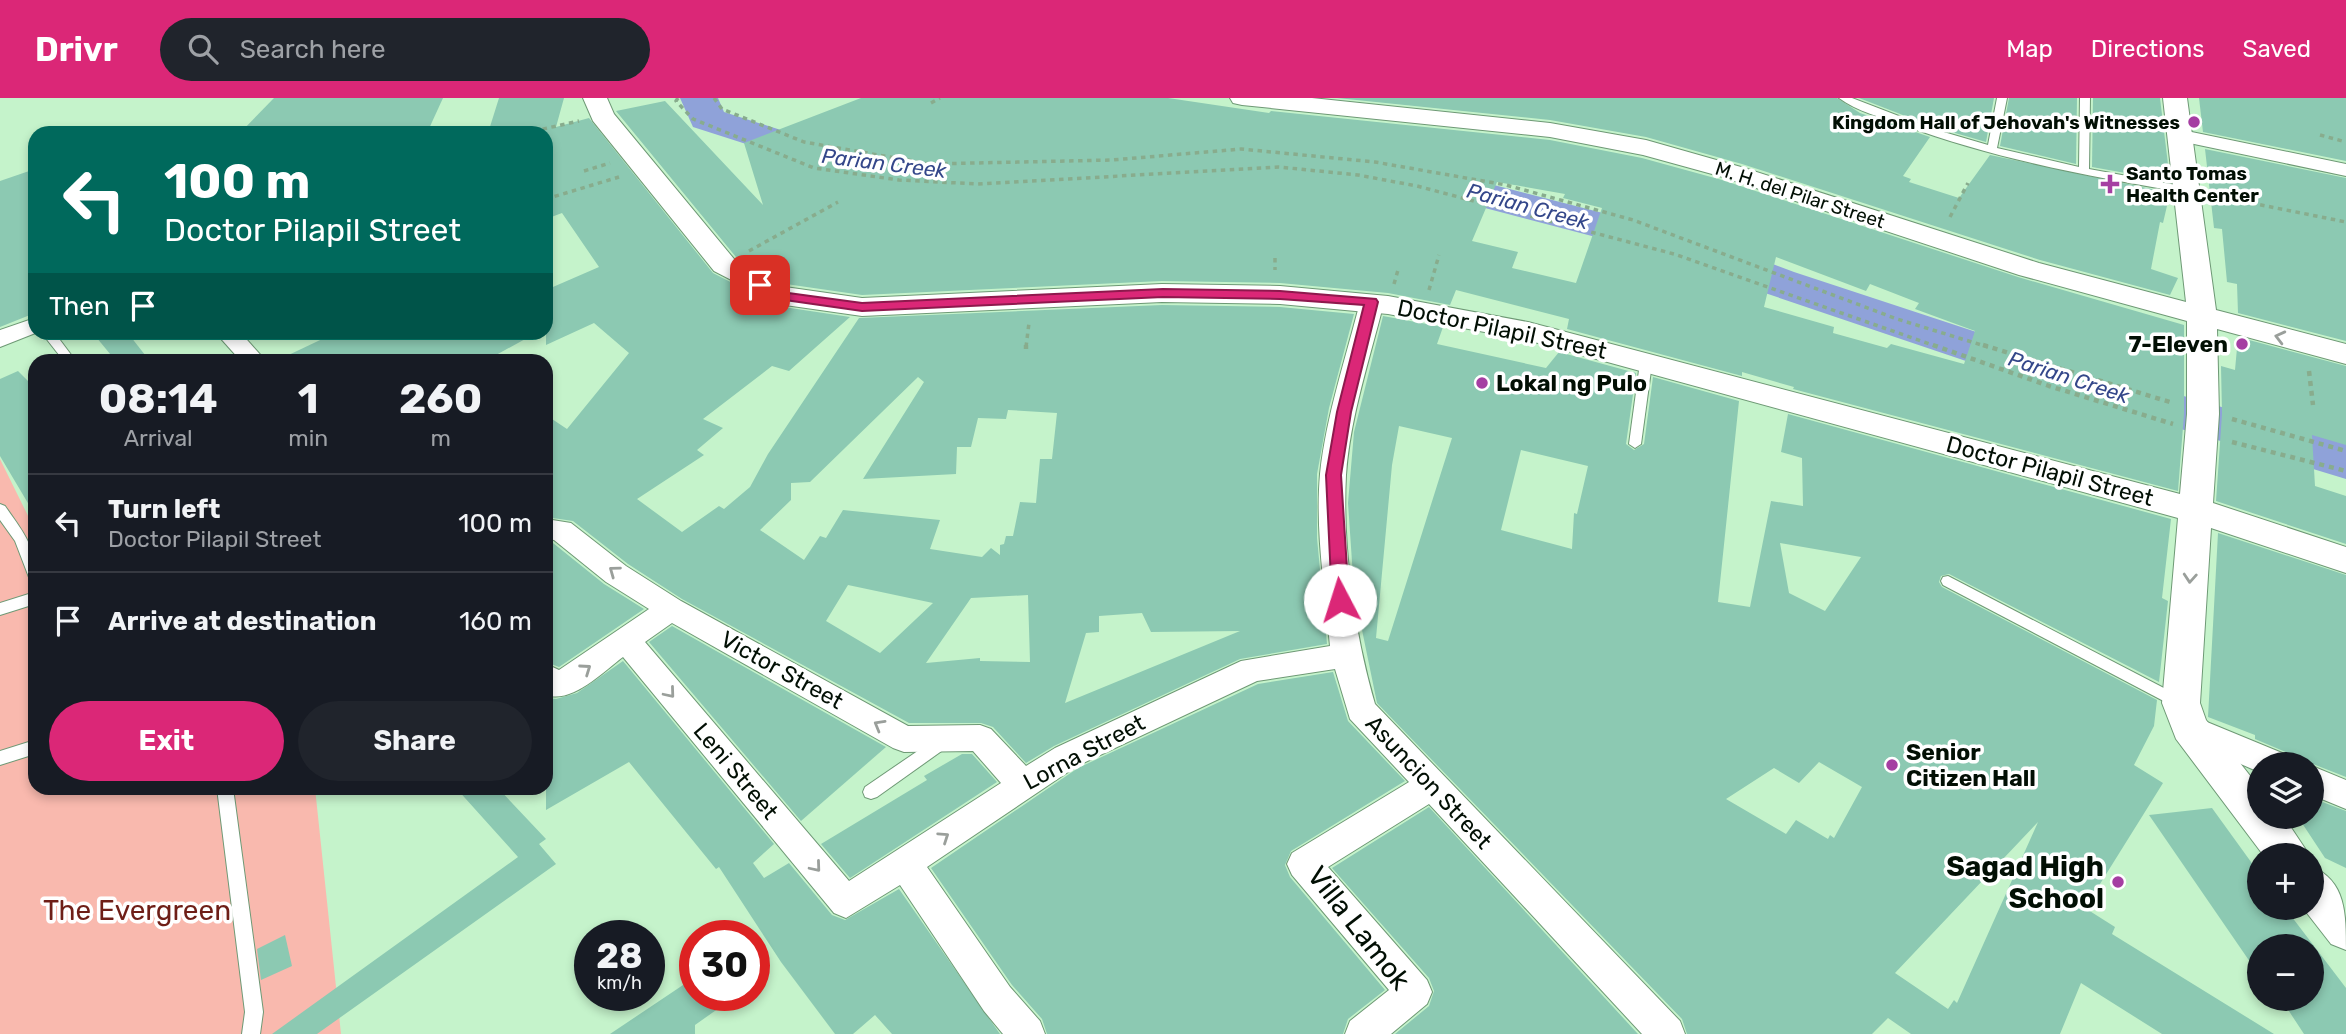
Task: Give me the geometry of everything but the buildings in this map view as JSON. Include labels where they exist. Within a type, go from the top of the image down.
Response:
[{"type":"street","name":"M. H. del Pilar Street","points":[[1242,98],[1550,130],[1646,148],[1732,172],[1938,240],[2202,317],[2346,354]]},
{"type":"street","points":[[2175,98],[2182,136],[2202,317],[2203,422],[2195,510],[2185,715],[2279,843]]},
{"type":"street","name":"Doctor Pilapil Street","points":[[591,109],[603,116],[724,265],[778,295],[862,307],[1163,293],[1280,295],[1371,302],[1528,331],[2195,510],[2346,559]]},
{"type":"street","points":[[2182,136],[2346,170]]},
{"type":"street","name":"Asuncion Street","points":[[1371,302],[1344,412],[1333,475],[1335,546],[1346,655],[1361,710],[1667,1034]]},
{"type":"street","points":[[0,339],[28,328]]},
{"type":"street","points":[[234,340],[247,354]]},
{"type":"street","name":"Victor Street","points":[[553,529],[561,530],[616,574],[671,609],[904,739],[980,738],[1022,784]]},
{"type":"street","points":[[553,683],[556,686],[561,685],[671,609]]},
{"type":"street","name":"Leni Street","points":[[626,640],[846,902]]},
{"type":"street","name":"Lorna Street","points":[[846,902],[1066,757],[1252,670],[1346,655]]},
{"type":"street","points":[[2185,715],[2252,752]]},
{"type":"street","name":"Villa Lamok","points":[[1363,1034],[1413,992],[1304,864],[1432,785]]},
{"type":"street","points":[[2324,785],[2346,795]]},
{"type":"street","points":[[905,864],[998,999],[1027,1034]]},
{"type":"street","points":[[2324,902],[2346,930]]},
{"type":"lane","points":[[1844,98],[1869,103],[1992,149],[2084,171],[2187,190]]},
{"type":"lane","points":[[1992,149],[2002,98]]},
{"type":"lane","points":[[2084,171],[2085,98]]},
{"type":"lane","points":[[53,340],[64,354]]},
{"type":"lane","points":[[1635,444],[1646,363]]},
{"type":"lane","points":[[0,509],[21,540],[28,558]]},
{"type":"lane","points":[[1948,581],[2185,715]]},
{"type":"lane","points":[[0,608],[28,600]]},
{"type":"lane","points":[[871,792],[948,737]]},
{"type":"lane","points":[[0,758],[28,749]]},
{"type":"lane","points":[[226,795],[254,1012],[251,1034]]},
{"type":"path","points":[[678,98],[676,101],[693,119],[814,168],[900,180],[978,184],[1279,167],[1358,175],[1417,186],[1674,254],[2049,386],[2203,422],[2346,451]]},
{"type":"path","points":[[715,98],[722,109],[804,142],[930,164],[1112,160],[1241,149],[1375,162],[1506,185],[1633,220],[1897,319],[2346,471]]},
{"type":"path","points":[[931,103],[940,98]]},
{"type":"path","points":[[544,126],[591,109]]},
{"type":"path","points":[[2320,135],[2346,142]]},
{"type":"path","points":[[553,198],[645,169]]},
{"type":"path","points":[[1938,240],[1968,183]]},
{"type":"path","points":[[2187,190],[2346,222]]},
{"type":"path","points":[[724,265],[838,202]]},
{"type":"path","points":[[1423,311],[1439,255]]},
{"type":"path","points":[[2306,344],[2313,405]]},
{"type":"green space","name":"The Evergreen","points":[[0,459],[28,516],[28,795],[316,795],[341,1034],[0,1034]]},
{"type":"waterway","name":"Parian Creek","points":[[699,98],[707,119],[833,160]]},
{"type":"waterway","name":"Parian Creek","points":[[1416,177],[1692,249],[1778,282],[2063,377],[2346,461]]},
{"type":"place","name":"Kingdom Hall of Jehovah's Witnesses","points":[[2194,122]]},
{"type":"place","name":"Santo Tomas Health Center","points":[[2110,184]]},
{"type":"place","name":"7-Eleven","points":[[2242,344]]},
{"type":"place","name":"Lokal ng Pulo","points":[[1482,383]]},
{"type":"place","name":"Senior Citizen Hall","points":[[1892,765]]},
{"type":"place","name":"Sagad High School","points":[[2118,882]]},
{"type":"route","points":[[760,285],[778,295],[862,307],[1163,293],[1280,295],[1371,302],[1344,412],[1333,475],[1340,600]]}]
